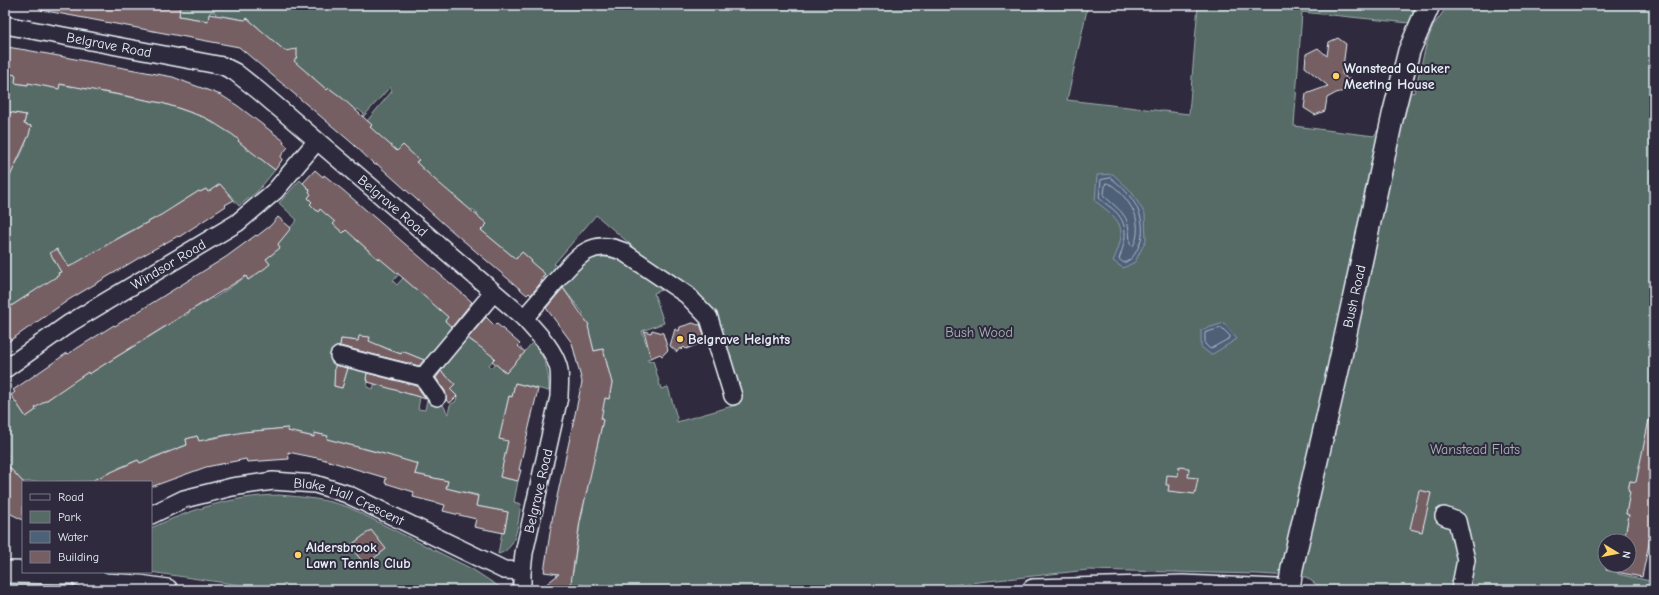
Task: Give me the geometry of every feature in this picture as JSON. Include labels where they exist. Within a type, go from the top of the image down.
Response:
[{"type":"main road","name":"Bush Road","points":[[1290,590],[1292,568],[1338,370],[1393,115],[1409,51],[1429,5]]},
{"type":"main road","points":[[5,572],[22,572]]},
{"type":"main road","points":[[73,573],[103,587],[140,586],[167,590]]},
{"type":"main road","points":[[1033,590],[1183,586],[1277,590]]},
{"type":"street","name":"Belgrave Road","points":[[5,25],[228,68],[258,91],[524,318],[550,347],[558,366],[560,380],[559,397],[524,553],[522,571]]},
{"type":"street","name":"Windsor Road","points":[[5,369],[70,323],[236,223],[275,191],[316,142]]},
{"type":"street","points":[[524,318],[577,257],[590,249],[602,246],[612,247],[622,251],[687,295],[709,318],[733,396]]},
{"type":"street","points":[[423,377],[493,293]]},
{"type":"street","points":[[339,356],[423,377],[437,397]]},
{"type":"street","name":"Blake Hall Crescent","points":[[152,515],[184,499],[232,487],[274,480],[315,484],[347,494],[504,570],[522,571]]},
{"type":"street","points":[[1444,516],[1457,521],[1464,548],[1466,560],[1460,590]]},
{"type":"street","points":[[522,571],[522,590]]},
{"type":"green space","name":"Bush Wood","points":[[172,5],[1088,5],[1067,100],[1189,114],[1198,5],[1416,5],[1409,23],[1302,12],[1294,126],[1374,136],[1404,90],[1414,93],[1427,42],[1433,26],[1448,5],[1654,5],[1654,366],[1652,375],[1654,375],[1654,398],[1637,482],[1630,481],[1628,491],[1634,493],[1628,504],[1626,514],[1629,515],[1626,533],[1597,533],[1597,573],[1618,573],[1650,581],[1648,590],[1344,590],[1317,585],[1306,577],[1258,574],[1088,570],[906,590],[592,590],[584,589],[584,585],[573,584],[568,578],[559,580],[555,573],[573,573],[580,523],[576,522],[581,520],[587,488],[571,446],[596,451],[603,420],[578,414],[605,398],[609,398],[612,382],[603,380],[608,367],[603,349],[594,351],[589,333],[579,332],[589,325],[582,315],[583,313],[563,288],[580,266],[593,258],[604,257],[625,263],[645,276],[662,290],[654,293],[664,323],[642,331],[651,358],[647,359],[649,362],[653,360],[661,389],[668,387],[677,422],[736,405],[737,392],[713,318],[698,292],[671,279],[596,215],[554,264],[558,269],[546,284],[541,280],[545,274],[540,270],[526,268],[532,261],[522,252],[516,259],[481,230],[486,224],[476,215],[478,213],[472,209],[466,216],[458,210],[464,204],[453,194],[452,195],[432,180],[433,178],[419,165],[411,169],[418,160],[403,145],[392,157],[369,129],[372,125],[367,121],[392,91],[390,87],[346,136],[345,135],[364,114],[358,109],[350,118],[334,92],[329,88],[327,90],[318,82],[302,99],[300,97],[315,79],[307,72],[303,76],[294,62],[279,45],[259,32],[260,29],[247,18],[238,28],[234,18],[228,17],[227,20],[215,16],[216,13],[210,12],[208,21],[179,16],[180,7]]},
{"type":"green space","points":[[91,66],[102,92],[162,103],[189,112],[198,112],[197,115],[204,117],[214,124],[217,123],[234,134],[233,135],[245,146],[244,147],[248,151],[251,148],[260,158],[275,170],[257,192],[239,206],[220,185],[208,192],[206,189],[200,192],[199,191],[175,206],[173,236],[161,215],[110,242],[123,265],[96,251],[84,258],[75,273],[71,266],[60,269],[61,272],[58,273],[70,295],[31,293],[5,310],[5,188],[8,180],[5,178],[14,167],[21,154],[31,126],[24,124],[26,115],[5,111],[5,73],[16,75],[15,83],[27,85],[29,78],[73,87],[73,85],[87,89]]},
{"type":"green space","points":[[300,180],[310,190],[309,192],[311,194],[308,198],[312,202],[310,204],[318,212],[325,204],[335,222],[333,224],[343,233],[347,229],[357,237],[355,239],[366,248],[385,230],[367,250],[378,259],[380,257],[399,274],[393,281],[397,285],[403,278],[449,316],[445,321],[455,329],[430,362],[403,352],[401,354],[381,346],[369,344],[369,337],[360,336],[358,341],[341,339],[339,350],[337,350],[334,386],[342,388],[349,364],[368,369],[366,379],[368,380],[367,387],[373,389],[377,374],[383,374],[380,385],[420,397],[418,409],[425,410],[427,400],[442,403],[448,414],[450,405],[456,401],[457,396],[450,389],[454,384],[435,366],[462,333],[474,343],[477,341],[495,358],[489,365],[492,368],[498,360],[508,360],[501,369],[506,373],[532,343],[541,353],[546,365],[549,391],[515,383],[512,397],[509,396],[506,410],[532,416],[531,419],[506,413],[521,444],[500,477],[518,481],[514,502],[521,504],[516,534],[510,547],[505,551],[498,554],[502,532],[504,533],[508,512],[476,506],[478,495],[449,489],[444,500],[448,481],[415,474],[418,464],[384,467],[388,455],[363,448],[359,461],[360,448],[330,440],[324,453],[327,436],[315,433],[314,437],[298,433],[288,435],[288,428],[245,432],[245,444],[233,441],[232,434],[209,438],[210,445],[201,447],[197,436],[186,439],[187,445],[177,448],[178,454],[175,464],[169,451],[144,461],[150,475],[146,477],[138,460],[118,468],[121,477],[115,481],[113,481],[109,473],[103,475],[106,481],[22,481],[5,463],[10,458],[5,451],[5,390],[13,403],[16,402],[26,417],[36,410],[31,402],[41,395],[46,401],[79,376],[80,377],[87,373],[81,361],[89,374],[170,324],[169,322],[182,316],[175,302],[185,316],[189,313],[188,311],[201,305],[200,303],[211,297],[213,299],[241,280],[232,265],[234,265],[243,278],[246,276],[248,280],[270,264],[266,259],[280,248],[277,243],[297,220],[279,203]]},
{"type":"green space","name":"Aldersbrook Lawn Tennis Club","points":[[279,495],[322,500],[348,507],[472,569],[504,590],[274,590],[152,572],[152,528],[197,509],[229,501]]},
{"type":"green space","points":[[48,579],[75,584],[81,590],[5,590],[5,581]]},
{"type":"water","points":[[1113,174],[1131,191],[1145,214],[1146,240],[1135,262],[1123,268],[1113,261],[1120,241],[1120,226],[1111,214],[1095,201],[1097,175]]},
{"type":"water","points":[[1224,323],[1237,339],[1211,355],[1201,347],[1201,330]]},
{"type":"building","points":[[41,5],[170,5],[180,7],[179,16],[208,21],[209,14],[245,20],[247,18],[285,51],[297,49],[297,57],[294,61],[327,90],[329,88],[341,97],[372,125],[370,127],[397,151],[403,145],[419,160],[416,162],[433,178],[487,224],[481,230],[516,259],[522,252],[532,261],[531,262],[545,274],[541,280],[542,281],[531,295],[529,293],[527,295],[445,225],[377,164],[375,165],[352,143],[239,47],[41,10]]},
{"type":"building","name":"Wanstead Quaker Meeting House","points":[[1338,38],[1346,44],[1342,74],[1346,77],[1346,80],[1351,78],[1354,82],[1344,88],[1344,91],[1327,98],[1325,111],[1315,115],[1304,108],[1306,94],[1328,86],[1305,67],[1306,54],[1318,48],[1327,56],[1329,42]]},
{"type":"building","points":[[7,47],[173,77],[221,95],[284,141],[283,143],[288,147],[281,156],[282,160],[275,170],[238,141],[239,140],[233,135],[206,118],[178,108],[162,103],[60,84],[59,89],[28,83],[28,85],[15,83],[16,75],[5,73],[5,48]]},
{"type":"building","points":[[8,112],[26,115],[24,124],[31,126],[29,135],[5,187],[5,124]]},
{"type":"building","points":[[315,170],[323,177],[324,175],[344,191],[472,302],[452,327],[445,321],[448,317],[403,278],[379,258],[378,259],[346,230],[343,233],[333,224],[335,222],[320,209],[318,212],[310,204],[312,202],[308,198],[311,194],[309,192],[310,190],[303,183]]},
{"type":"building","points":[[220,184],[234,200],[179,237],[178,236],[149,252],[70,299],[5,344],[5,310],[59,275],[58,273],[61,272],[50,253],[57,249],[69,267],[161,215],[199,191],[200,192],[206,189],[208,192]]},
{"type":"building","points":[[278,217],[291,228],[278,244],[280,248],[266,259],[270,264],[264,269],[248,280],[246,276],[89,374],[88,372],[35,408],[36,410],[26,417],[11,395],[15,392],[13,390],[67,353],[68,354],[114,325],[115,326],[226,257],[270,226]]},
{"type":"building","points":[[563,288],[589,325],[594,351],[603,349],[612,383],[609,399],[605,398],[601,419],[603,420],[580,521],[570,590],[539,590],[559,574],[544,572],[552,520],[582,382],[572,343],[546,308]]},
{"type":"building","points":[[486,317],[494,325],[496,323],[520,344],[518,346],[525,352],[506,373],[492,361],[495,358],[468,338]]},
{"type":"building","points":[[693,323],[698,325],[700,324],[706,341],[686,349],[684,347],[681,350],[680,348],[677,352],[670,346],[675,329],[679,331],[680,327]]},
{"type":"building","points":[[652,330],[663,333],[668,350],[662,356],[660,354],[651,358],[644,331],[651,333]]},
{"type":"building","points":[[359,336],[370,337],[369,341],[390,350],[401,354],[402,351],[424,360],[419,366],[340,346],[341,339],[358,341]]},
{"type":"building","points":[[335,365],[348,368],[342,388],[334,386]]},
{"type":"building","points":[[441,371],[455,384],[450,389],[457,396],[450,403],[446,400],[445,391],[436,378]]},
{"type":"building","points":[[367,373],[417,386],[426,399],[368,382],[368,380],[366,380]]},
{"type":"building","points":[[515,383],[538,389],[519,470],[521,470],[518,481],[500,477],[508,441],[499,439],[509,396],[512,397]]},
{"type":"building","points":[[1649,420],[1654,421],[1654,520],[1642,577],[1621,573],[1637,573],[1637,533],[1626,533],[1629,515],[1626,514],[1630,492],[1628,491],[1630,481],[1636,482]]},
{"type":"building","points":[[288,428],[288,431],[314,437],[314,433],[328,436],[327,439],[418,464],[415,474],[448,481],[446,488],[478,496],[476,506],[508,512],[504,533],[474,527],[476,519],[443,511],[445,505],[413,497],[414,492],[385,483],[386,478],[322,459],[288,452],[289,459],[247,462],[246,459],[206,467],[152,487],[152,481],[91,481],[138,460],[140,463],[187,445],[186,439],[197,436],[199,441],[243,432]]},
{"type":"building","points":[[5,463],[22,481],[22,520],[5,511]]},
{"type":"building","points":[[1179,467],[1189,468],[1188,477],[1198,478],[1195,494],[1168,491],[1169,485],[1166,485],[1167,475],[1178,476]]},
{"type":"building","points":[[1419,490],[1431,493],[1422,532],[1410,529]]},
{"type":"building","points":[[371,530],[386,549],[365,565],[350,546]]},
{"type":"place","name":"Wanstead Quaker Meeting House","points":[[1336,76]]},
{"type":"place","name":"Belgrave Heights","points":[[680,339]]},
{"type":"place","name":"Aldersbrook Lawn Tennis Club","points":[[298,555]]},
{"type":"park label","name":"Wanstead Flats","points":[[1475,449]]}]
